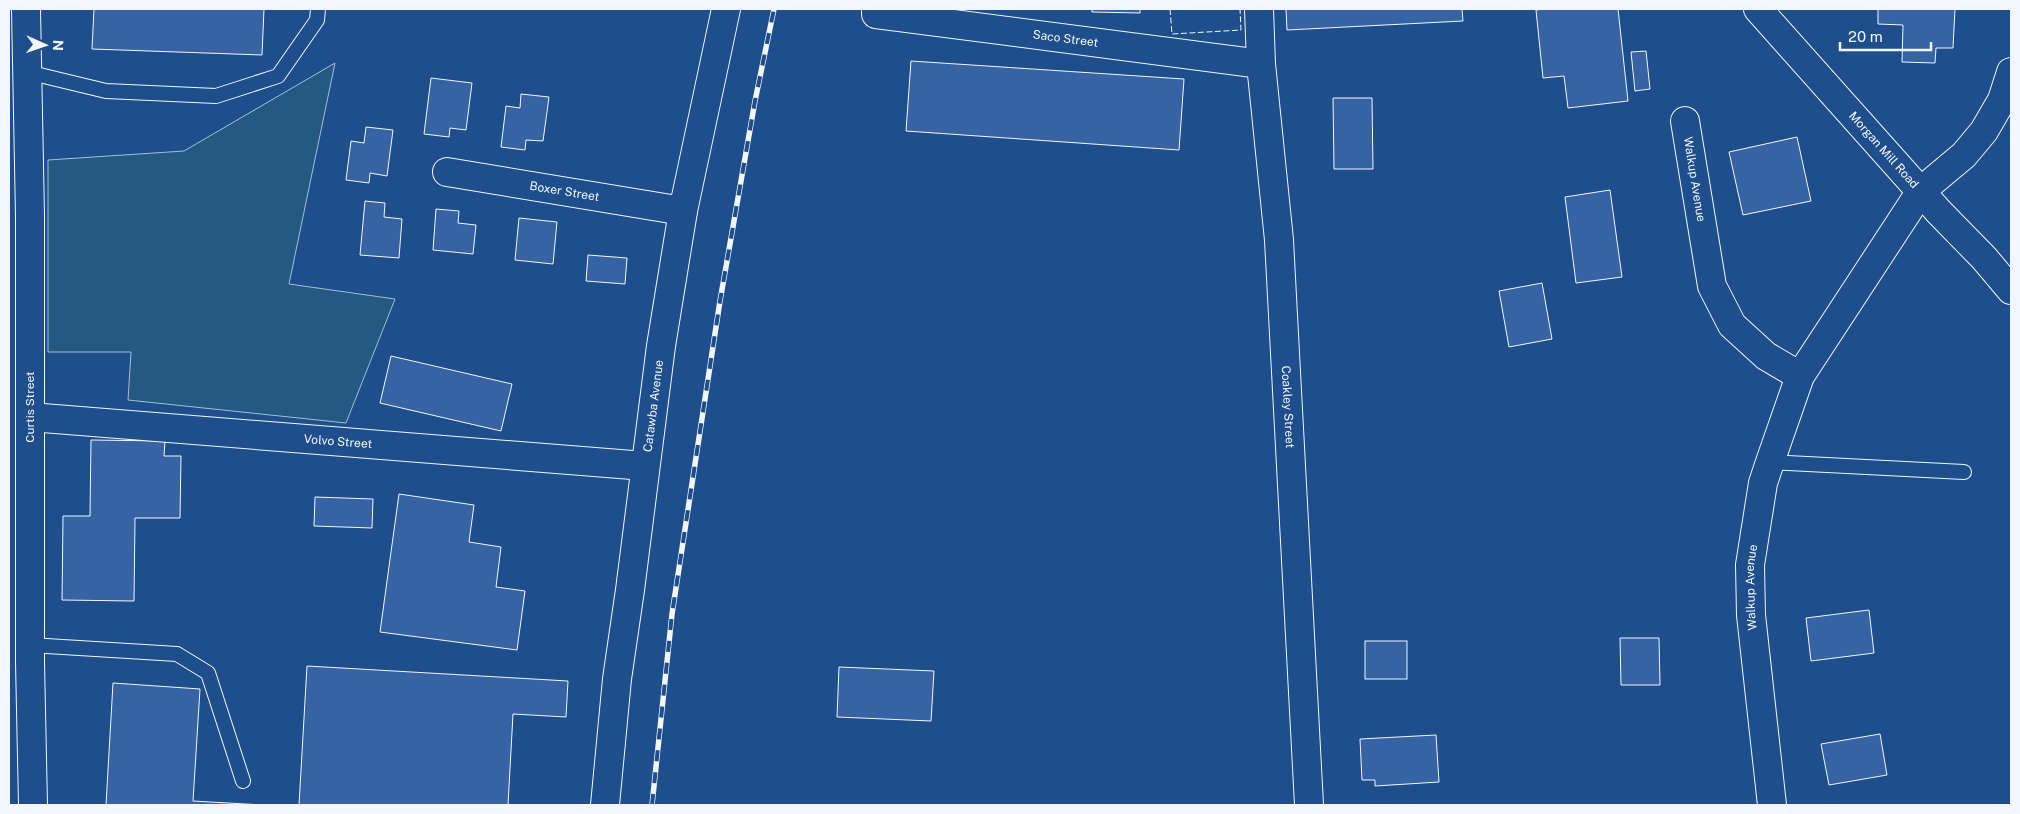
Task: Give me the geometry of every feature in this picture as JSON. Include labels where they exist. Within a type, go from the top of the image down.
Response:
[{"type":"street","name":"Curtis Street","points":[[26,9],[28,72],[20,217],[30,417],[30,645],[33,805]]},
{"type":"street","name":"Catawba Avenue","points":[[605,805],[617,679],[661,346],[683,211],[726,9]]},
{"type":"street","name":"Saco Street","points":[[876,9],[876,14],[1261,64]]},
{"type":"street","name":"Coakley Street","points":[[1259,9],[1261,64],[1278,240],[1309,805]]},
{"type":"street","name":"Morgan Mill Road","points":[[1758,9],[2011,290]]},
{"type":"street","name":"Walkup Avenue","points":[[1772,805],[1752,615],[1750,565],[1763,483],[1800,376],[1921,191],[1964,155],[2007,103],[2011,72]]},
{"type":"street","name":"Walkup Avenue","points":[[1685,121],[1712,286],[1732,325],[1766,356],[1800,376]]},
{"type":"street","name":"Boxer Street","points":[[447,172],[683,211]]},
{"type":"street","name":"Volvo Street","points":[[30,417],[646,466]]},
{"type":"lane","points":[[28,72],[106,91],[216,96],[278,76],[317,20],[318,9]]},
{"type":"lane","points":[[1770,462],[1964,472]]},
{"type":"lane","points":[[30,645],[177,654],[208,673],[243,781]]},
{"type":"shaded area","points":[[335,63],[289,284],[395,299],[346,423],[128,400],[131,352],[48,352],[48,160],[184,151]]},
{"type":"building","points":[[94,9],[264,9],[262,55],[92,49]]},
{"type":"building","points":[[1092,9],[1140,9],[1140,13],[1092,12]]},
{"type":"building","points":[[1286,9],[1462,9],[1463,21],[1287,30]]},
{"type":"building","points":[[1618,9],[1628,101],[1568,108],[1564,76],[1543,78],[1536,10]]},
{"type":"building","points":[[1878,9],[1955,9],[1953,48],[1936,48],[1935,63],[1902,62],[1903,25],[1878,24]]},
{"type":"building","points":[[1646,51],[1650,89],[1635,91],[1631,52]]},
{"type":"building","points":[[911,61],[1184,79],[1179,150],[906,131]]},
{"type":"building","points":[[431,78],[472,83],[466,130],[450,128],[449,137],[424,134]]},
{"type":"building","points":[[521,94],[549,97],[543,141],[526,140],[525,150],[501,147],[506,106],[520,108]]},
{"type":"building","points":[[1333,98],[1372,98],[1373,169],[1334,169]]},
{"type":"building","points":[[366,127],[393,130],[387,176],[370,173],[369,183],[346,180],[351,141],[364,143]]},
{"type":"building","points":[[1797,137],[1811,201],[1743,215],[1729,152]]},
{"type":"building","points":[[1610,190],[1622,277],[1576,283],[1565,197]]},
{"type":"building","points":[[365,201],[385,203],[384,217],[402,219],[399,258],[360,255]]},
{"type":"building","points":[[436,209],[459,211],[458,223],[476,225],[473,254],[433,250]]},
{"type":"building","points":[[519,218],[557,222],[553,264],[515,260]]},
{"type":"building","points":[[588,255],[627,258],[625,284],[586,281]]},
{"type":"building","points":[[1542,283],[1552,339],[1509,347],[1499,291]]},
{"type":"building","points":[[391,356],[512,384],[501,431],[380,403]]},
{"type":"building","points":[[91,440],[165,441],[164,456],[181,456],[180,518],[135,518],[134,601],[62,600],[63,516],[90,516]]},
{"type":"building","points":[[399,494],[474,505],[469,542],[501,547],[496,587],[525,591],[517,650],[380,632]]},
{"type":"building","points":[[315,497],[373,499],[372,528],[314,526]]},
{"type":"building","points":[[1869,610],[1874,653],[1811,661],[1806,618]]},
{"type":"building","points":[[1620,638],[1659,638],[1660,685],[1621,685]]},
{"type":"building","points":[[1365,641],[1407,641],[1407,679],[1365,679]]},
{"type":"building","points":[[307,666],[568,681],[566,717],[513,714],[508,805],[299,805]]},
{"type":"building","points":[[839,667],[934,671],[931,721],[837,717]]},
{"type":"building","points":[[113,683],[200,689],[193,801],[263,805],[106,805]]},
{"type":"building","points":[[1880,734],[1887,775],[1829,785],[1821,744]]},
{"type":"building","points":[[1436,735],[1439,782],[1375,786],[1375,780],[1362,780],[1360,739]]},
{"type":"railway","points":[[652,805],[672,614],[720,301],[755,101],[774,9]]},
{"type":"fence","points":[[1170,9],[1172,34],[1241,30],[1240,9]]}]
